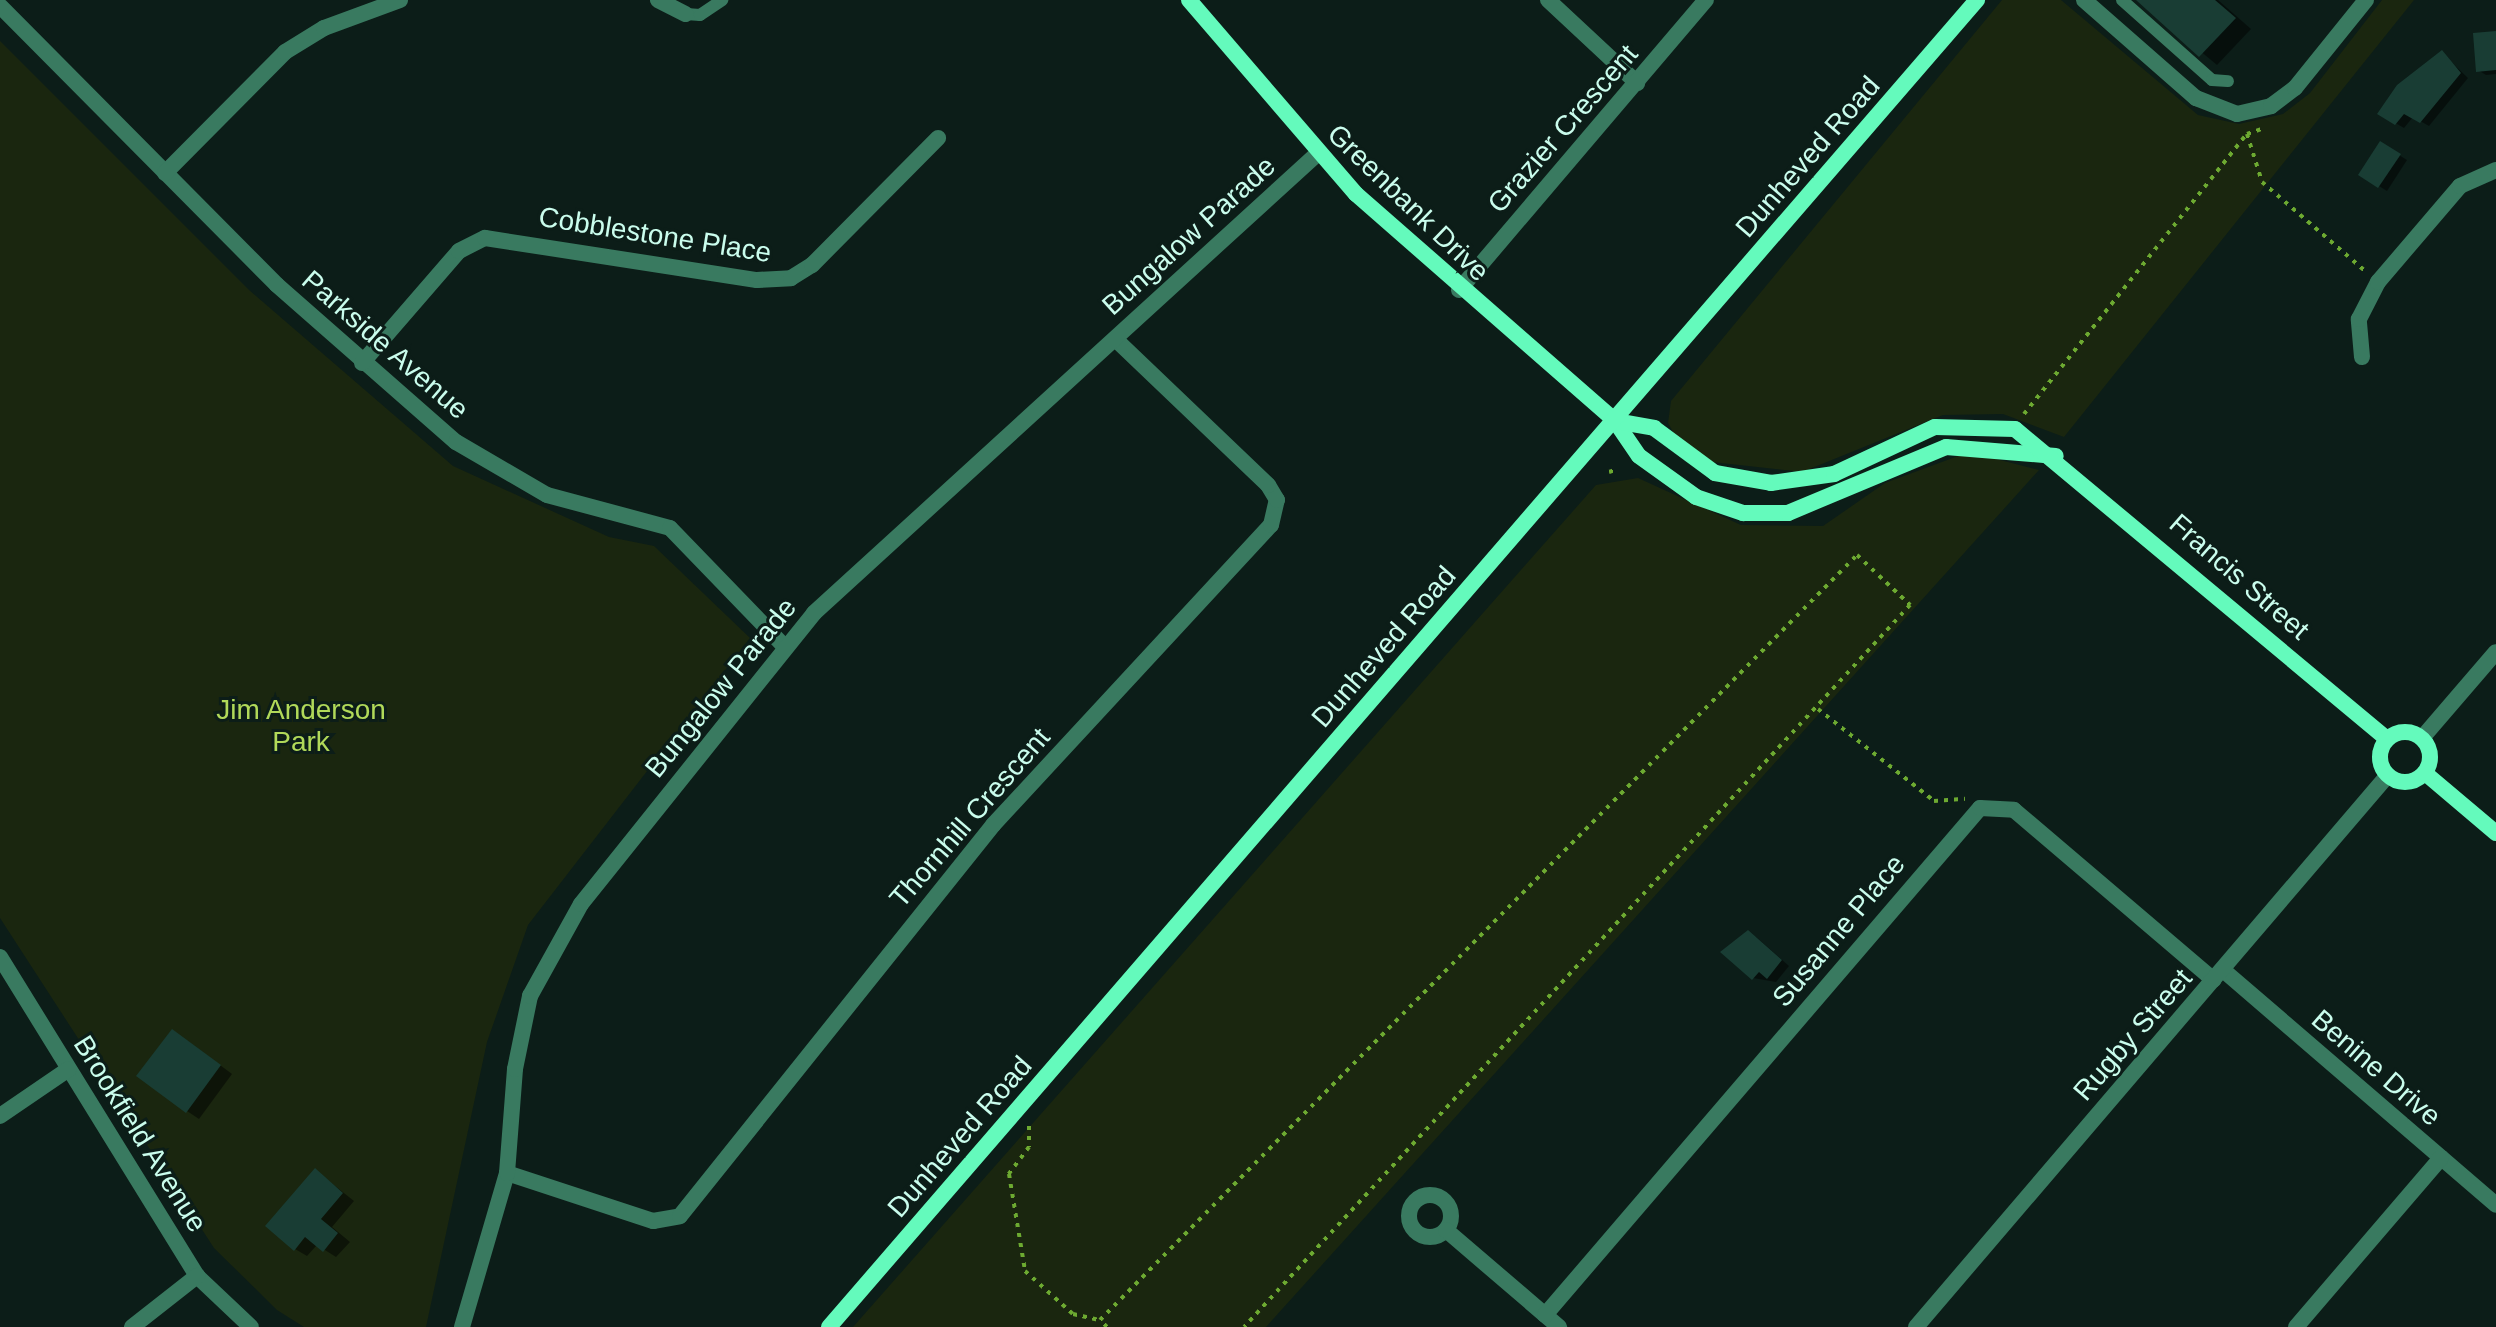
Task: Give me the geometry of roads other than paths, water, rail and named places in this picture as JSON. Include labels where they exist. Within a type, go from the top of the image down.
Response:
[{"type":"street","points":[[165,173],[277,58],[324,28],[400,0]]},
{"type":"street","points":[[658,0],[686,14]]},
{"type":"street","name":"Greenbank Drive","points":[[1189,0],[1317,154],[1459,290],[1615,421]]},
{"type":"street","points":[[1548,0],[1637,83]]},
{"type":"street","name":"Grazier Crescent","points":[[1459,290],[1706,0]]},
{"type":"street","name":"Dunheved Road","points":[[829,1327],[1977,0]]},
{"type":"street","points":[[2084,0],[2196,98],[2224,112],[2248,113],[2295,88],[2366,0]]},
{"type":"street","name":"Parkside Avenue","points":[[0,6],[165,173],[362,363],[512,480],[670,528],[783,645]]},
{"type":"street","name":"Cobblestone Place","points":[[362,363],[459,251],[485,238],[757,280],[791,278],[812,265],[938,138]]},
{"type":"street","name":"Bungalow Parade","points":[[462,1327],[507,1173],[520,1035],[548,954],[783,645],[1317,154]]},
{"type":"street","points":[[2362,357],[2359,319],[2378,282],[2460,186],[2496,170]]},
{"type":"street","name":"Thornhill Crescent","points":[[507,1173],[653,1221],[680,1216],[993,825],[1271,525],[1277,500],[1268,485],[1115,339]]},
{"type":"street","points":[[1615,421],[1639,456],[1696,497],[1758,514],[1821,505],[1946,447],[2056,456]]},
{"type":"street","name":"Francis Street","points":[[1615,421],[1654,428],[1703,468],[1757,483],[1825,477],[1915,432],[1953,425],[2015,429],[2056,456],[2387,739]]},
{"type":"street","points":[[2422,738],[2496,652]]},
{"type":"street","points":[[2400,732],[2422,738],[2430,758],[2425,773],[2403,782],[2388,775],[2381,753],[2387,739],[2400,732]]},
{"type":"street","points":[[2425,773],[2496,833]]},
{"type":"street","name":"Rugby Street","points":[[1916,1327],[2388,775]]},
{"type":"street","name":"Susanne Place","points":[[1545,1315],[1978,803],[2014,810],[2218,975]]},
{"type":"street","name":"Brookfield Avenue","points":[[0,957],[197,1276],[251,1327]]},
{"type":"street","name":"Benine Drive","points":[[2218,975],[2496,1205]]},
{"type":"street","points":[[0,1116],[69,1069]]},
{"type":"street","points":[[2296,1327],[2441,1158]]},
{"type":"street","points":[[1446,1230],[1559,1327]]},
{"type":"street","points":[[132,1327],[197,1276]]},
{"type":"lane","points":[[686,14],[700,15],[722,0]]},
{"type":"lane","points":[[2122,0],[2212,80],[2228,81]]},
{"type":"park label","name":"Jim Anderson Park","points":[[301,726]]}]
